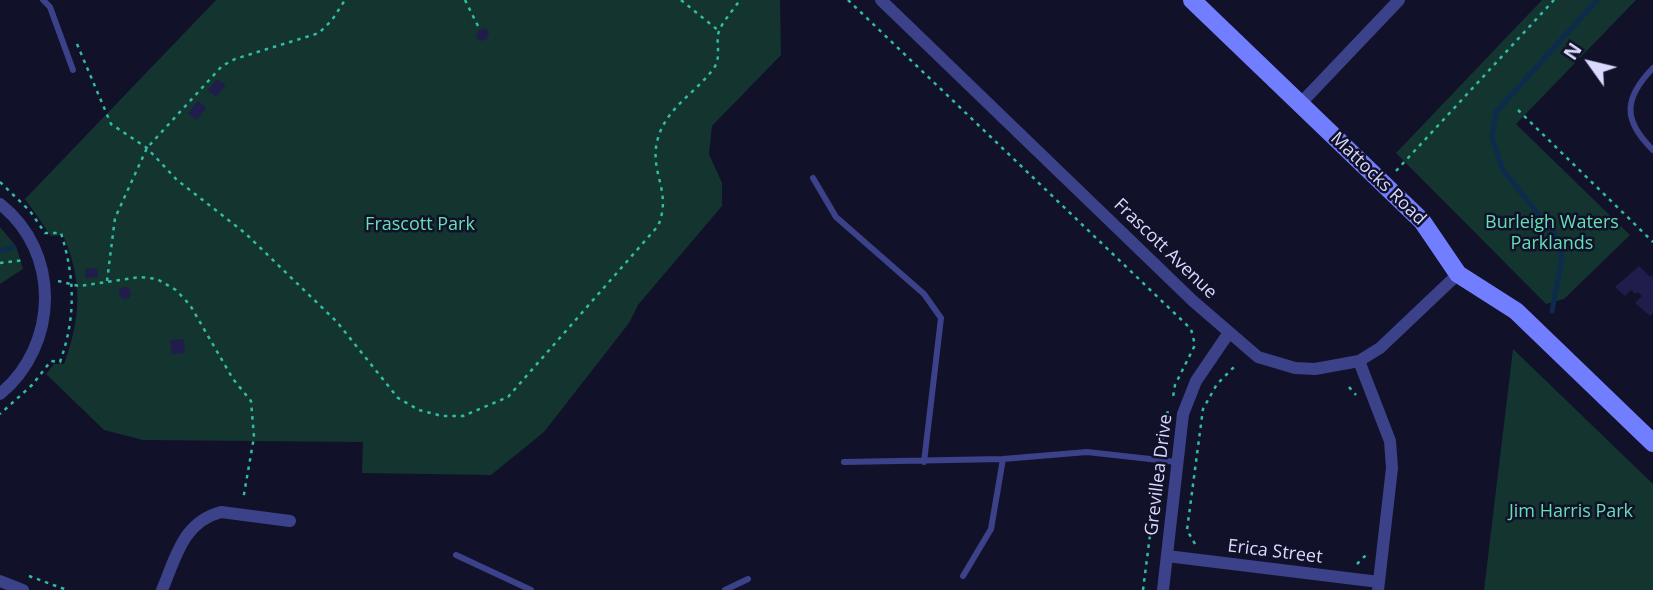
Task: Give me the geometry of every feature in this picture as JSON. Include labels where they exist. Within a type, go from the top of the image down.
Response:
[{"type":"street","name":"Frascott Avenue","points":[[881,0],[1228,334],[1258,357],[1295,368],[1315,369],[1359,361],[1397,333],[1458,274]]},
{"type":"street","name":"Mattocks Road","points":[[1192,0],[1433,234],[1458,274],[1516,311],[1653,443]]},
{"type":"street","points":[[1300,104],[1399,0]]},
{"type":"street","points":[[0,205],[23,226],[40,260],[45,279],[45,316],[34,350],[19,375],[0,394]]},
{"type":"street","name":"Grevillea Drive","points":[[1163,590],[1183,414],[1188,397],[1228,334]]},
{"type":"street","points":[[1359,361],[1390,441],[1392,468],[1379,586]]},
{"type":"street","points":[[162,590],[185,535],[192,526],[221,512],[290,521]]},
{"type":"street","name":"Erica Street","points":[[1167,556],[1379,586]]},
{"type":"street","points":[[0,581],[23,590]]},
{"type":"lane","points":[[43,0],[50,7],[73,70]]},
{"type":"lane","points":[[1653,68],[1636,86],[1629,104],[1634,129],[1653,150]]},
{"type":"lane","points":[[813,178],[836,217],[924,294],[941,318],[924,462]]},
{"type":"lane","points":[[844,462],[924,462],[1087,453],[1178,462]]},
{"type":"lane","points":[[962,576],[990,529],[1003,459]]},
{"type":"lane","points":[[456,555],[531,590]]},
{"type":"lane","points":[[725,590],[748,579]]},
{"type":"path","points":[[107,281],[115,218],[147,148],[222,66],[235,59],[319,33],[332,20],[345,0]]},
{"type":"path","points":[[465,0],[480,30]]},
{"type":"path","points":[[681,0],[719,32]]},
{"type":"path","points":[[75,41],[109,121],[147,148],[177,180],[245,233],[337,321],[398,398],[419,410],[442,416],[463,416],[509,397],[658,226],[666,208],[656,165],[658,138],[673,111],[714,68],[719,51],[719,32],[740,0]]},
{"type":"path","points":[[848,0],[1191,329],[1195,345],[1175,384],[1165,417],[1143,590]]},
{"type":"path","points":[[1384,184],[1554,0]]},
{"type":"path","points":[[1518,110],[1653,242]]},
{"type":"path","points":[[0,263],[40,260]]},
{"type":"path","points":[[45,279],[79,286],[140,276],[158,279],[176,290],[201,321],[233,379],[251,401],[254,436],[241,514]]},
{"type":"path","points":[[1203,547],[1191,541],[1187,530],[1199,424],[1208,396],[1234,367]]},
{"type":"path","points":[[1349,387],[1360,400]]},
{"type":"path","points":[[1348,565],[1361,562],[1369,551]]},
{"type":"path","points":[[19,572],[67,590]]},
{"type":"green space","name":"Frascott Park","points":[[216,0],[780,0],[781,55],[712,126],[709,154],[722,183],[722,206],[638,305],[629,323],[544,432],[491,475],[362,473],[363,442],[143,440],[104,430],[46,374],[54,364],[64,364],[70,347],[76,315],[77,284],[63,235],[51,236],[25,199]]},
{"type":"green space","name":"Burleigh Waters Parklands","points":[[1542,0],[1636,0],[1516,124],[1630,235],[1564,299],[1546,304],[1396,153]]},
{"type":"green space","points":[[0,227],[16,246],[23,269],[0,284]]},
{"type":"green space","name":"Jim Harris Park","points":[[1513,349],[1653,484],[1653,590],[1484,590]]},
{"type":"building","points":[[484,28],[489,32],[487,39],[481,41],[476,37],[478,31]]},
{"type":"building","points":[[217,79],[226,85],[216,97],[208,90]]},
{"type":"building","points":[[198,101],[206,108],[197,120],[188,113]]},
{"type":"building","points":[[1639,266],[1650,277],[1653,275],[1653,313],[1650,316],[1635,303],[1642,296],[1638,292],[1635,294],[1631,290],[1625,296],[1615,287]]},
{"type":"building","points":[[97,268],[98,277],[86,278],[85,269]]},
{"type":"building","points":[[125,287],[131,293],[125,299],[119,293]]},
{"type":"building","points":[[184,339],[185,353],[172,354],[170,340]]},
{"type":"waterway","points":[[1552,311],[1562,258],[1558,239],[1503,170],[1492,138],[1496,112],[1597,0]]},
{"type":"waterway","points":[[0,251],[13,247]]}]
